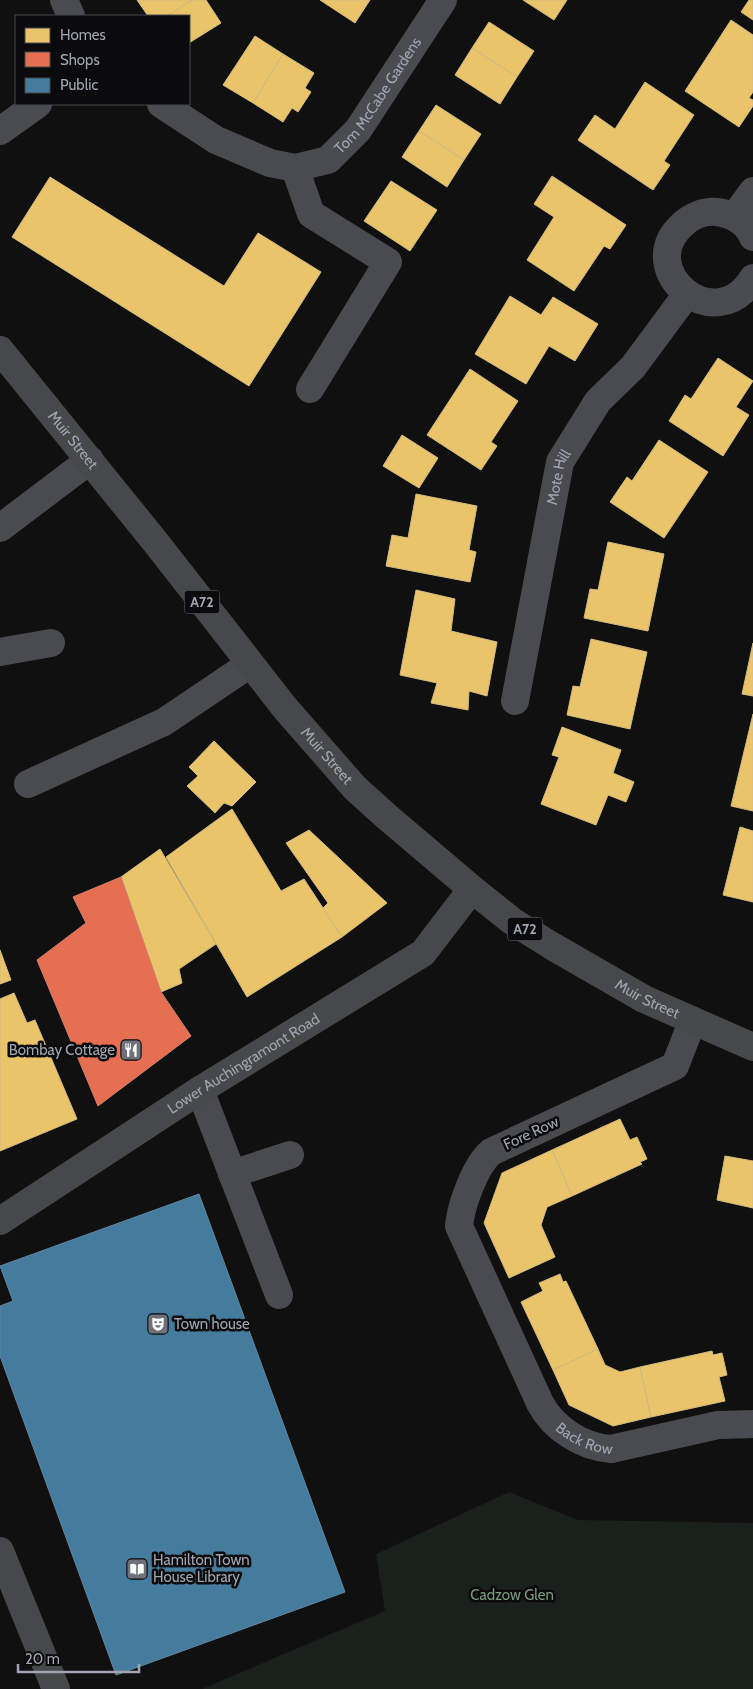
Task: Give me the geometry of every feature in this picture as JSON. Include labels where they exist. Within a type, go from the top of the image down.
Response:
[{"type":"main road","name":"Muir Street","points":[[0,350],[90,460],[250,664],[320,749],[355,788],[415,842],[512,921],[644,999],[692,1022],[753,1047]]},
{"type":"main road","name":"Lower Auchingramont Road","points":[[0,1221],[200,1090],[423,953],[472,889]]},
{"type":"main road","points":[[0,1551],[56,1689]]},
{"type":"street","points":[[64,0],[72,15]]},
{"type":"street","name":"Tom McCabe Gardens","points":[[163,105],[216,140],[270,163],[295,168],[328,160],[358,130],[444,0]]},
{"type":"street","points":[[0,131],[37,105]]},
{"type":"street","points":[[295,168],[311,214],[388,262],[310,389]]},
{"type":"street","points":[[734,218],[753,191]]},
{"type":"street","points":[[753,237],[742,221],[715,212],[700,214],[688,219],[677,229],[670,243],[668,258],[670,274],[679,287],[687,294],[706,302],[722,302],[737,296],[753,278]]},
{"type":"street","name":"Mote Hill","points":[[515,701],[560,462],[598,401],[632,367],[687,294]]},
{"type":"street","points":[[0,528],[90,460]]},
{"type":"street","points":[[0,652],[51,643]]},
{"type":"street","points":[[28,784],[164,722],[250,664]]},
{"type":"street","name":"Fore Row","points":[[492,1300],[459,1226],[464,1204],[484,1158],[497,1149],[675,1066],[692,1022]]},
{"type":"street","points":[[200,1090],[279,1295]]},
{"type":"street","points":[[232,1174],[290,1154]]},
{"type":"street","name":"Back Row","points":[[492,1300],[544,1411],[562,1430],[598,1447],[611,1449],[718,1425],[753,1424]]},
{"type":"green space","name":"Cadzow Glen","points":[[509,1492],[578,1520],[753,1523],[753,1689],[202,1689],[385,1611],[376,1554]]},
{"type":"building: Homes","points":[[137,0],[192,0],[169,15],[147,15]]},
{"type":"building: Homes","points":[[192,0],[206,0],[221,23],[190,42],[190,15],[169,15]]},
{"type":"building: Homes","points":[[320,0],[370,0],[355,23]]},
{"type":"building: Homes","points":[[523,0],[567,0],[554,20]]},
{"type":"building: Homes","points":[[749,0],[753,0],[753,20],[741,12]]},
{"type":"building: Homes","points":[[731,20],[753,35],[753,92],[749,98],[753,100],[753,106],[739,127],[685,91]]},
{"type":"building: Homes","points":[[489,22],[534,51],[517,77],[472,48]]},
{"type":"building: Homes","points":[[255,36],[283,54],[253,103],[223,85]]},
{"type":"building: Homes","points":[[472,48],[517,77],[500,104],[455,75]]},
{"type":"building: Homes","points":[[283,54],[314,73],[305,88],[311,92],[298,112],[292,108],[283,122],[253,103]]},
{"type":"building: Homes","points":[[645,82],[694,115],[664,161],[670,165],[653,190],[578,140],[595,115],[615,129]]},
{"type":"building: Homes","points":[[436,105],[481,134],[464,160],[419,131]]},
{"type":"building: Homes","points":[[419,131],[464,160],[447,187],[402,157]]},
{"type":"building: Homes","points":[[552,176],[626,225],[610,249],[604,246],[574,291],[527,260],[554,217],[534,204]]},
{"type":"building: Homes","points":[[50,177],[224,286],[258,233],[321,272],[249,386],[12,237]]},
{"type":"building: Homes","points":[[391,181],[437,210],[410,251],[364,221]]},
{"type":"building: Homes","points":[[510,296],[541,315],[553,297],[598,324],[575,361],[549,346],[526,384],[475,354]]},
{"type":"building: Homes","points":[[718,358],[753,381],[736,407],[749,415],[723,456],[669,421],[685,395],[691,399]]},
{"type":"building: Homes","points":[[470,369],[518,401],[491,442],[497,446],[481,470],[427,435]]},
{"type":"building: Homes","points":[[402,435],[438,458],[419,488],[383,466]]},
{"type":"building: Homes","points":[[659,440],[708,472],[664,538],[610,502],[627,477],[632,481]]},
{"type":"building: Homes","points":[[416,494],[477,506],[469,550],[476,552],[470,582],[386,566],[392,535],[408,538]]},
{"type":"building: Homes","points":[[608,542],[664,554],[648,631],[584,618],[590,589],[598,590]]},
{"type":"building: Homes","points":[[416,590],[455,599],[451,631],[497,642],[487,696],[469,691],[468,710],[431,703],[437,683],[400,675]]},
{"type":"building: Homes","points":[[591,639],[647,652],[630,729],[567,715],[573,686],[580,687]]},
{"type":"building: Homes","points":[[753,643],[753,696],[742,694]]},
{"type":"building: Homes","points":[[753,714],[753,811],[731,806]]},
{"type":"building: Homes","points":[[562,727],[621,750],[613,773],[634,782],[626,802],[608,795],[596,825],[541,804],[559,757],[552,755]]},
{"type":"building: Homes","points":[[214,741],[256,782],[232,806],[224,803],[215,813],[187,786],[198,776],[189,767]]},
{"type":"building: Homes","points":[[232,809],[281,891],[304,879],[342,937],[247,997],[166,857]]},
{"type":"building: Homes","points":[[740,827],[753,831],[753,902],[723,895]]},
{"type":"building: Homes","points":[[309,830],[387,903],[342,937],[323,908],[328,903],[286,843]]},
{"type":"building: Homes","points":[[160,849],[216,944],[179,969],[182,983],[161,992],[121,877]]},
{"type":"building: Homes","points":[[0,950],[11,980],[0,984]]},
{"type":"building: Homes","points":[[14,993],[27,1023],[35,1020],[77,1119],[0,1151],[0,999]]},
{"type":"building: Homes","points":[[620,1119],[630,1140],[637,1137],[647,1159],[640,1162],[642,1164],[572,1196],[552,1150]]},
{"type":"building: Homes","points":[[552,1150],[572,1196],[547,1207],[541,1225],[555,1257],[509,1278],[484,1223],[502,1173]]},
{"type":"building: Homes","points":[[725,1156],[753,1161],[753,1208],[717,1200]]},
{"type":"building: Homes","points":[[560,1274],[563,1282],[566,1281],[598,1349],[553,1370],[521,1302],[543,1291],[539,1283]]},
{"type":"building: Homes","points":[[598,1349],[605,1365],[620,1372],[640,1367],[651,1417],[613,1426],[569,1405],[553,1370]]},
{"type":"building: Homes","points":[[712,1351],[713,1355],[722,1353],[727,1375],[719,1377],[725,1401],[651,1417],[640,1367]]},
{"type":"building: Shops","points":[[121,877],[161,992],[191,1036],[98,1106],[37,960],[86,923],[73,897]]},
{"type":"building: Public","points":[[199,1194],[345,1592],[116,1675],[0,1356],[0,1306],[13,1301],[0,1266]]},
{"type":"place","name":"Bombay Cottage","points":[[131,1050]]},
{"type":"place","name":"Town house","points":[[158,1324]]},
{"type":"place","name":"Hamilton Town House Library","points":[[137,1569]]}]
